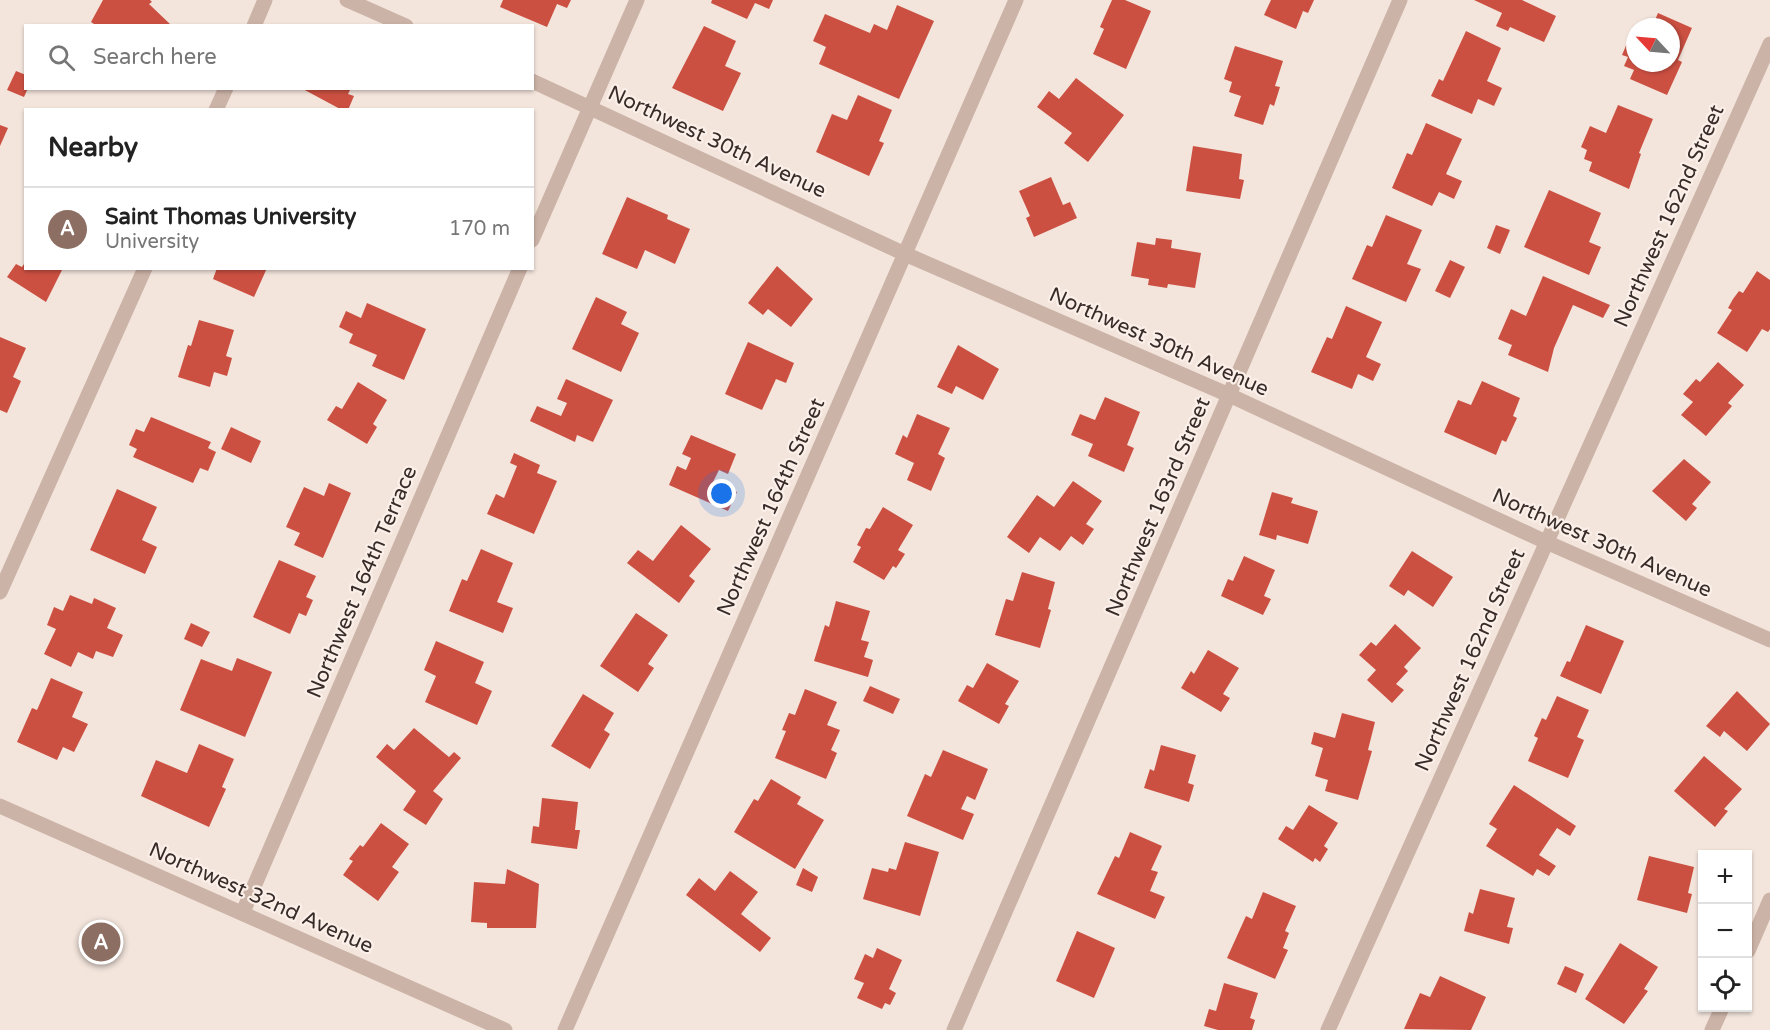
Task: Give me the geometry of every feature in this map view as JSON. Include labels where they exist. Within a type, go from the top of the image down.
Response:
[{"type":"street","points":[[255,24],[265,0]]},
{"type":"street","points":[[347,0],[401,24]]},
{"type":"street","points":[[534,235],[637,0]]},
{"type":"street","name":"Northwest 164th Street","points":[[565,1030],[1016,0]]},
{"type":"street","name":"Northwest 163rd Street","points":[[954,1030],[1400,0]]},
{"type":"street","name":"Northwest 162nd Street","points":[[1328,1030],[1770,44]]},
{"type":"street","name":"Northwest 30th Avenue","points":[[534,82],[905,254],[1229,396],[1545,542],[1770,640]]},
{"type":"street","points":[[217,108],[225,90]]},
{"type":"street","points":[[0,592],[144,270]]},
{"type":"street","name":"Northwest 164th Terrace","points":[[243,912],[519,270]]},
{"type":"street","name":"Northwest 32nd Avenue","points":[[0,806],[505,1030]]},
{"type":"street","points":[[1752,942],[1770,900]]},
{"type":"street","points":[[1712,1030],[1720,1012]]},
{"type":"building","points":[[103,0],[150,0],[152,2],[149,4],[170,24],[94,24],[91,22]]},
{"type":"building","points":[[503,0],[571,0],[567,8],[557,4],[547,27],[500,7]]},
{"type":"building","points":[[712,0],[773,0],[769,9],[755,3],[747,19],[711,3]]},
{"type":"building","points":[[1112,0],[1125,0],[1151,11],[1126,69],[1093,54],[1104,29],[1100,27]]},
{"type":"building","points":[[1271,0],[1314,0],[1308,13],[1303,11],[1296,29],[1264,15]]},
{"type":"building","points":[[1474,0],[1522,0],[1556,16],[1544,42],[1510,27],[1508,31],[1496,26],[1502,13]]},
{"type":"building","points":[[897,5],[934,21],[899,99],[819,64],[826,47],[813,41],[825,14],[870,33],[874,24],[887,30]]},
{"type":"building","points":[[1658,13],[1669,18],[1656,18]]},
{"type":"building","points":[[1680,23],[1692,28],[1680,55]]},
{"type":"building","points":[[704,26],[736,41],[725,66],[741,73],[723,111],[672,88]]},
{"type":"building","points":[[1466,31],[1501,48],[1487,81],[1502,88],[1494,106],[1478,99],[1472,114],[1431,96],[1439,79],[1443,81]]},
{"type":"building","points":[[1235,46],[1283,61],[1275,86],[1280,87],[1274,106],[1270,104],[1263,125],[1234,116],[1241,96],[1229,92],[1232,82],[1224,79]]},
{"type":"building","points":[[16,71],[24,74],[24,90],[27,90],[24,97],[7,90]]},
{"type":"building","points":[[1633,72],[1677,72],[1667,95],[1630,79]]},
{"type":"building","points":[[1076,78],[1124,115],[1088,162],[1064,143],[1072,133],[1037,107],[1049,91],[1059,99]]},
{"type":"building","points":[[305,90],[350,90],[348,94],[354,96],[349,108],[338,108]]},
{"type":"building","points":[[858,95],[892,110],[879,141],[884,143],[869,176],[816,152],[832,114],[847,120]]},
{"type":"building","points":[[1618,105],[1653,119],[1639,153],[1641,154],[1629,189],[1589,171],[1592,162],[1584,159],[1587,150],[1581,147],[1590,126],[1606,133]]},
{"type":"building","points":[[1426,123],[1462,139],[1446,174],[1462,181],[1454,199],[1439,192],[1432,206],[1392,188],[1407,153],[1412,155]]},
{"type":"building","points":[[0,125],[8,128],[0,146]]},
{"type":"building","points":[[1193,146],[1242,154],[1239,179],[1244,180],[1240,199],[1186,191]]},
{"type":"building","points":[[1051,177],[1063,205],[1070,202],[1077,218],[1034,237],[1026,218],[1030,216],[1019,191]]},
{"type":"building","points":[[1549,190],[1601,213],[1589,242],[1601,247],[1589,275],[1524,247]]},
{"type":"building","points":[[627,197],[668,215],[667,219],[690,229],[675,264],[645,250],[637,269],[602,254]]},
{"type":"building","points":[[1386,215],[1422,230],[1407,264],[1421,269],[1406,302],[1352,279],[1367,245],[1372,247]]},
{"type":"building","points":[[1496,225],[1510,230],[1500,254],[1487,248]]},
{"type":"building","points":[[1156,238],[1172,240],[1171,248],[1201,253],[1195,288],[1168,284],[1167,288],[1148,285],[1149,279],[1131,276],[1137,242],[1155,245]]},
{"type":"building","points":[[1450,260],[1465,267],[1450,298],[1435,291]]},
{"type":"building","points":[[16,264],[22,267],[24,264],[24,270],[62,270],[46,302],[7,277]]},
{"type":"building","points":[[777,266],[813,299],[791,327],[768,309],[763,315],[748,303]]},
{"type":"building","points":[[216,270],[266,270],[254,297],[213,279]]},
{"type":"building","points":[[1757,271],[1770,280],[1770,329],[1768,332],[1762,329],[1747,352],[1717,333],[1732,310],[1728,308],[1733,299],[1739,291],[1743,293]]},
{"type":"building","points":[[1543,276],[1610,305],[1603,318],[1573,305],[1554,348],[1548,372],[1508,355],[1512,345],[1498,339],[1511,309],[1526,316]]},
{"type":"building","points":[[596,297],[627,312],[621,324],[639,333],[621,372],[572,349]]},
{"type":"building","points":[[367,303],[426,329],[404,380],[372,366],[377,355],[349,343],[353,334],[339,327],[346,311],[361,318]]},
{"type":"building","points":[[1346,306],[1382,322],[1366,357],[1381,364],[1373,381],[1358,374],[1352,389],[1311,372],[1327,337],[1332,339]]},
{"type":"building","points":[[199,320],[234,330],[226,356],[232,358],[227,376],[214,372],[210,387],[178,377]]},
{"type":"building","points":[[0,337],[26,348],[13,377],[21,381],[7,413],[0,410]]},
{"type":"building","points":[[748,342],[794,363],[786,383],[776,379],[762,410],[725,394]]},
{"type":"building","points":[[958,345],[999,369],[983,400],[956,386],[952,394],[937,387]]},
{"type":"building","points":[[1718,362],[1744,385],[1728,403],[1732,406],[1706,436],[1681,415],[1693,402],[1683,394],[1696,379],[1700,382]]},
{"type":"building","points":[[566,379],[613,400],[593,442],[577,435],[575,442],[530,421],[537,406],[561,416],[567,403],[557,399]]},
{"type":"building","points":[[1482,381],[1520,398],[1513,416],[1517,418],[1506,442],[1502,440],[1496,455],[1444,432],[1458,400],[1471,405]]},
{"type":"building","points":[[358,382],[387,400],[373,424],[377,427],[367,444],[327,420],[336,406],[342,409]]},
{"type":"building","points":[[1105,397],[1140,412],[1127,445],[1134,448],[1124,472],[1088,456],[1093,444],[1071,435],[1080,414],[1095,420]]},
{"type":"building","points":[[917,414],[950,428],[938,454],[945,458],[931,491],[907,480],[914,463],[895,454],[903,435],[907,438]]},
{"type":"building","points":[[151,417],[211,442],[208,448],[216,452],[208,471],[200,468],[193,483],[133,457],[137,449],[129,445],[136,429],[144,432]]},
{"type":"building","points":[[231,427],[261,441],[251,463],[221,449]]},
{"type":"building","points":[[691,435],[736,454],[728,474],[719,470],[713,482],[737,492],[728,511],[669,485],[677,466],[686,470],[691,458],[682,454]]},
{"type":"building","points":[[514,453],[540,465],[537,473],[557,481],[534,534],[487,514],[496,494],[504,498],[517,466],[510,463]]},
{"type":"building","points":[[1684,459],[1711,482],[1692,504],[1697,508],[1686,521],[1652,491]]},
{"type":"building","points":[[1073,481],[1102,501],[1086,524],[1094,529],[1083,545],[1071,536],[1060,551],[1040,537],[1029,553],[1007,537],[1037,495],[1054,507]]},
{"type":"building","points":[[329,483],[351,493],[323,558],[294,545],[300,533],[286,527],[304,487],[324,496]]},
{"type":"building","points":[[117,489],[157,507],[142,540],[157,547],[145,574],[90,550]]},
{"type":"building","points":[[1272,492],[1293,498],[1291,503],[1318,511],[1308,544],[1277,535],[1276,540],[1259,535]]},
{"type":"building","points":[[883,507],[913,525],[898,550],[905,554],[884,580],[853,562],[861,547],[857,545],[866,528],[870,529]]},
{"type":"building","points":[[681,525],[711,549],[689,576],[695,581],[679,603],[627,563],[638,550],[653,561]]},
{"type":"building","points":[[481,549],[513,563],[497,602],[513,608],[503,633],[449,611],[462,579],[467,581]]},
{"type":"building","points":[[1412,551],[1453,577],[1433,607],[1408,590],[1404,596],[1389,586]]},
{"type":"building","points":[[1244,556],[1275,570],[1264,596],[1271,599],[1263,615],[1221,596],[1228,579],[1233,581]]},
{"type":"building","points":[[279,560],[316,576],[306,597],[313,600],[306,616],[299,613],[290,634],[253,617]]},
{"type":"building","points":[[1022,572],[1055,582],[1048,609],[1051,610],[1040,648],[995,635],[1006,599],[1013,601]]},
{"type":"building","points":[[70,595],[92,604],[94,598],[116,608],[107,628],[123,635],[113,657],[96,651],[93,659],[78,652],[71,667],[44,654],[56,629],[47,625],[54,607],[63,611]]},
{"type":"building","points":[[836,601],[870,611],[861,640],[869,642],[864,657],[873,660],[868,677],[814,661],[825,625],[829,627]]},
{"type":"building","points":[[636,613],[668,635],[648,664],[654,668],[638,692],[600,666]]},
{"type":"building","points":[[191,623],[210,632],[202,647],[184,639]]},
{"type":"building","points":[[1395,624],[1421,648],[1404,667],[1408,671],[1396,684],[1404,690],[1392,703],[1367,680],[1376,670],[1359,655],[1371,642],[1376,646]]},
{"type":"building","points":[[1586,625],[1624,641],[1601,694],[1560,676],[1567,661],[1570,662]]},
{"type":"building","points":[[436,641],[484,662],[475,683],[492,691],[477,725],[425,702],[436,676],[424,670]]},
{"type":"building","points":[[1208,650],[1239,668],[1223,694],[1230,698],[1221,712],[1181,688],[1191,671],[1194,674]]},
{"type":"building","points":[[237,658],[272,672],[245,737],[180,710],[201,659],[232,671]]},
{"type":"building","points":[[987,663],[1019,681],[1005,704],[1009,706],[999,724],[958,701],[967,685],[973,688]]},
{"type":"building","points":[[51,678],[83,692],[72,717],[88,724],[74,752],[63,747],[57,760],[17,742],[32,708],[37,710]]},
{"type":"building","points":[[870,686],[900,699],[893,714],[863,701]]},
{"type":"building","points":[[805,689],[837,702],[827,725],[840,730],[831,750],[837,753],[826,779],[775,758],[786,731],[782,730],[789,713],[795,715]]},
{"type":"building","points":[[1737,691],[1770,724],[1747,751],[1724,731],[1720,737],[1706,726]]},
{"type":"building","points":[[583,694],[614,713],[604,730],[610,734],[590,769],[551,746]]},
{"type":"building","points":[[1557,696],[1589,710],[1577,737],[1584,740],[1568,778],[1528,761],[1538,738],[1534,736],[1542,718],[1546,720]]},
{"type":"building","points":[[1342,713],[1375,722],[1368,750],[1372,751],[1358,800],[1325,791],[1328,780],[1315,776],[1323,748],[1311,744],[1314,732],[1335,738]]},
{"type":"building","points":[[414,728],[449,757],[454,752],[461,758],[433,791],[443,799],[426,825],[403,810],[416,791],[376,757],[387,744],[394,750]]},
{"type":"building","points":[[199,744],[234,759],[222,787],[226,789],[209,827],[141,796],[156,760],[187,773]]},
{"type":"building","points":[[1161,745],[1196,755],[1188,783],[1194,785],[1189,802],[1144,788],[1150,769],[1154,771]]},
{"type":"building","points":[[943,750],[988,769],[975,800],[967,796],[961,809],[974,814],[963,840],[907,816],[925,774],[931,777]]},
{"type":"building","points":[[1704,756],[1742,789],[1724,809],[1728,811],[1715,827],[1674,791]]},
{"type":"building","points":[[771,779],[801,797],[797,804],[824,820],[795,869],[734,832],[754,799],[758,801]]},
{"type":"building","points":[[1514,785],[1576,826],[1570,836],[1557,828],[1539,855],[1556,866],[1549,876],[1537,869],[1533,876],[1486,846],[1497,829],[1489,824]]},
{"type":"building","points":[[542,798],[578,802],[575,830],[580,830],[577,849],[531,843],[533,826],[539,827]]},
{"type":"building","points":[[1309,805],[1338,823],[1324,846],[1328,849],[1320,862],[1315,858],[1313,862],[1278,839],[1286,826],[1293,830]]},
{"type":"building","points":[[381,823],[409,844],[392,867],[399,872],[378,901],[343,875],[353,861],[349,859],[360,845],[363,847]]},
{"type":"building","points":[[1130,832],[1162,846],[1151,870],[1158,872],[1150,891],[1165,897],[1155,919],[1097,894],[1115,856],[1119,858]]},
{"type":"building","points":[[905,842],[939,852],[920,916],[863,899],[872,868],[888,872],[889,868],[896,870]]},
{"type":"building","points":[[1649,856],[1694,867],[1688,893],[1692,894],[1687,913],[1637,900]]},
{"type":"building","points":[[803,868],[818,877],[812,892],[796,885]]},
{"type":"building","points":[[507,869],[539,884],[536,928],[487,928],[487,923],[471,922],[474,882],[505,884]]},
{"type":"building","points":[[730,871],[758,892],[741,914],[771,938],[760,952],[686,895],[699,878],[715,891]]},
{"type":"building","points":[[1480,889],[1515,898],[1507,927],[1513,928],[1509,944],[1464,931],[1469,912],[1473,914]]},
{"type":"building","points":[[1263,892],[1296,906],[1285,931],[1289,933],[1283,948],[1288,950],[1275,979],[1227,958],[1246,916],[1252,919]]},
{"type":"building","points":[[1077,931],[1115,948],[1094,998],[1056,981]]},
{"type":"building","points":[[1620,943],[1658,967],[1644,989],[1648,991],[1624,1024],[1585,999]]},
{"type":"building","points":[[877,948],[902,960],[889,989],[896,993],[890,1005],[885,1003],[882,1009],[857,998],[864,983],[854,979],[865,954],[873,958]]},
{"type":"building","points":[[1565,966],[1584,974],[1576,993],[1557,984]]},
{"type":"building","points":[[1440,976],[1486,997],[1471,1030],[1404,1029],[1420,993],[1430,997]]},
{"type":"building","points":[[1224,983],[1258,993],[1250,1018],[1255,1020],[1252,1030],[1218,1030],[1204,1026],[1209,1009],[1216,1011]]},
{"type":"place","name":"Saint Thomas University","points":[[101,942]]}]
